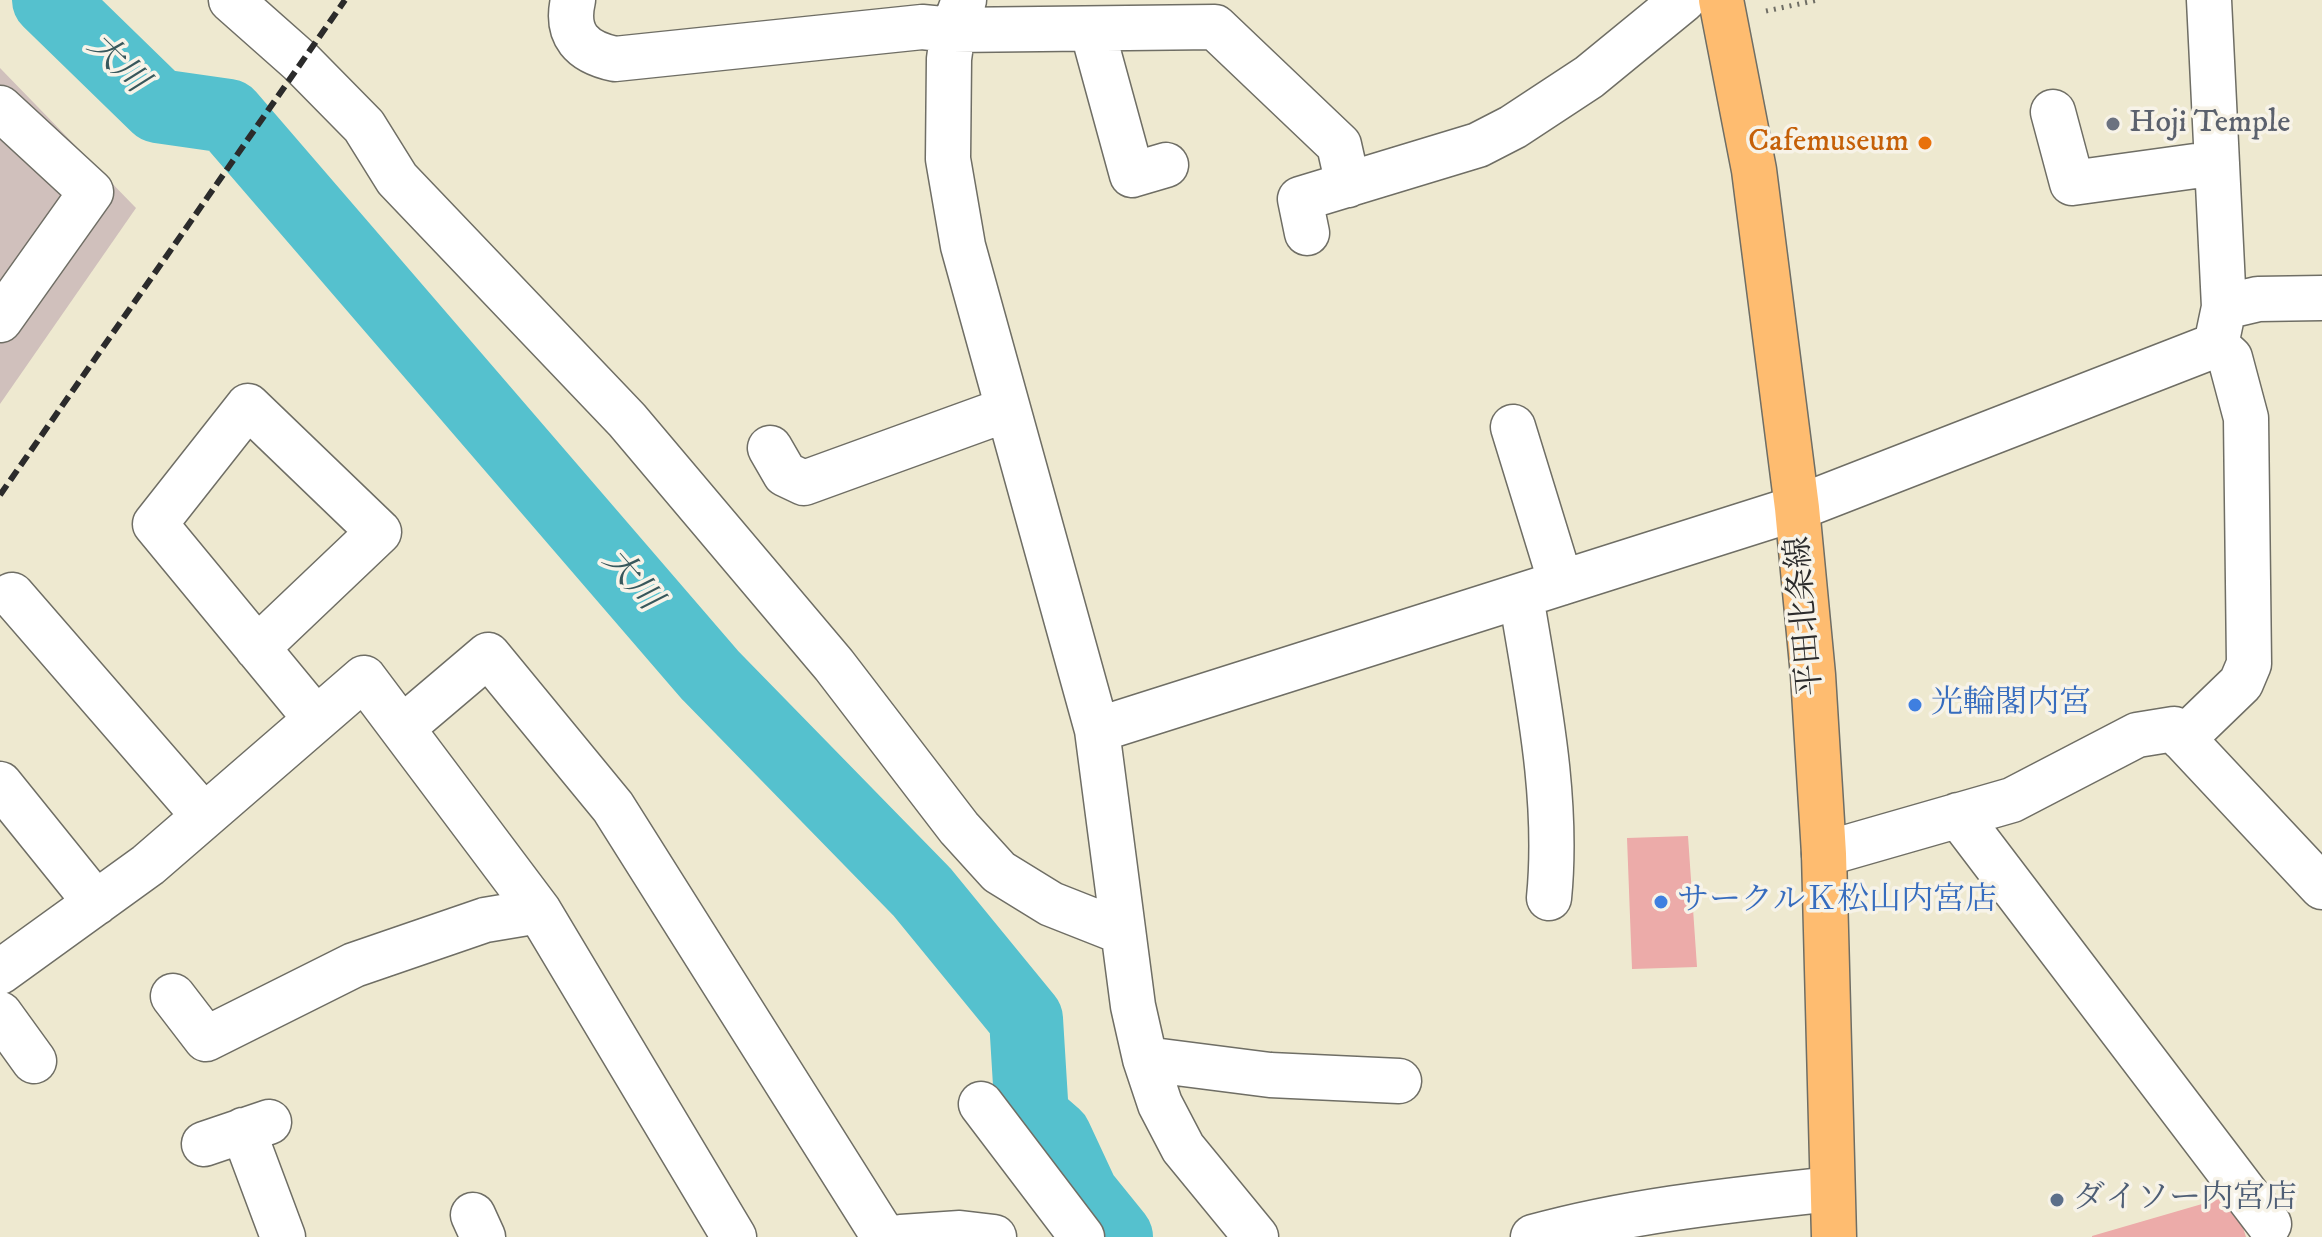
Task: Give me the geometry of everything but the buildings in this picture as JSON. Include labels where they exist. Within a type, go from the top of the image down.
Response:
[{"type":"main road","name":"平田北条線","points":[[1723,10],[1754,170],[1797,508],[1813,675],[1824,854],[1834,1237]]},
{"type":"street","points":[[231,0],[301,62],[364,126],[397,179],[627,420],[834,665],[959,828],[999,872],[1051,904],[1122,932]]},
{"type":"street","points":[[573,0],[569,17],[578,41],[596,55],[615,59],[922,27],[958,15],[1092,29],[1215,27],[1339,145],[1348,185]]},
{"type":"street","points":[[1307,233],[1300,199],[1478,145],[1513,127],[1589,77],[1683,0]]},
{"type":"street","points":[[2183,739],[2241,683],[2249,664],[2246,418],[2220,326],[2217,163],[2209,0]]},
{"type":"street","points":[[958,15],[948,90],[948,159],[963,246],[1097,730],[1122,932],[1145,1059],[1160,1104],[1183,1148],[1256,1237]]},
{"type":"street","points":[[1092,29],[1132,175],[1166,165]]},
{"type":"street","points":[[0,108],[91,192],[0,320]]},
{"type":"street","points":[[2053,112],[2072,183],[2217,163]]},
{"type":"street","points":[[1097,730],[1797,508],[2220,326],[2258,299],[2322,298]]},
{"type":"street","points":[[257,648],[379,532],[248,406],[155,524],[257,648],[316,719]]},
{"type":"street","points":[[770,448],[785,474],[804,483],[1008,409]]},
{"type":"street","points":[[1513,427],[1541,590],[1546,758],[1553,857],[1549,898]]},
{"type":"street","points":[[12,595],[204,816]]},
{"type":"street","points":[[402,728],[488,655],[613,807],[884,1237]]},
{"type":"street","points":[[0,972],[148,865],[364,678],[539,911],[734,1237]]},
{"type":"street","points":[[1824,854],[2012,800],[2137,735],[2174,729],[2322,887]]},
{"type":"street","points":[[0,784],[96,903]]},
{"type":"street","points":[[1958,815],[2269,1224]]},
{"type":"street","points":[[173,996],[206,1039],[354,965],[485,920],[539,911]]},
{"type":"street","points":[[0,1014],[34,1061]]},
{"type":"street","points":[[1145,1059],[1270,1075],[1399,1081]]},
{"type":"street","points":[[981,1104],[1082,1237]]},
{"type":"street","points":[[240,1132],[283,1237]]},
{"type":"street","points":[[1533,1237],[1589,1222],[1703,1203],[1831,1189]]},
{"type":"street","points":[[901,1237],[960,1233],[994,1237]]},
{"type":"path","points":[[1723,10],[1818,0]]},
{"type":"shaded area","points":[[0,68],[136,208],[0,404]]},
{"type":"waterway","name":"大川","points":[[49,0],[158,106],[228,116],[710,675],[922,892],[1026,1019],[1032,1117],[1055,1137],[1082,1195],[1116,1237]]},
{"type":"railway","points":[[0,495],[345,0]]},
{"type":"place","name":"Hoji Temple","points":[[2113,124]]},
{"type":"place","name":"Cafemuseum","points":[[1925,143]]},
{"type":"place","name":"光輪閣内宮","points":[[1915,705]]},
{"type":"place","name":"サークルＫ松山内宮店","points":[[1661,902]]},
{"type":"place","name":"ダイソー内宮店","points":[[2057,1200]]}]
